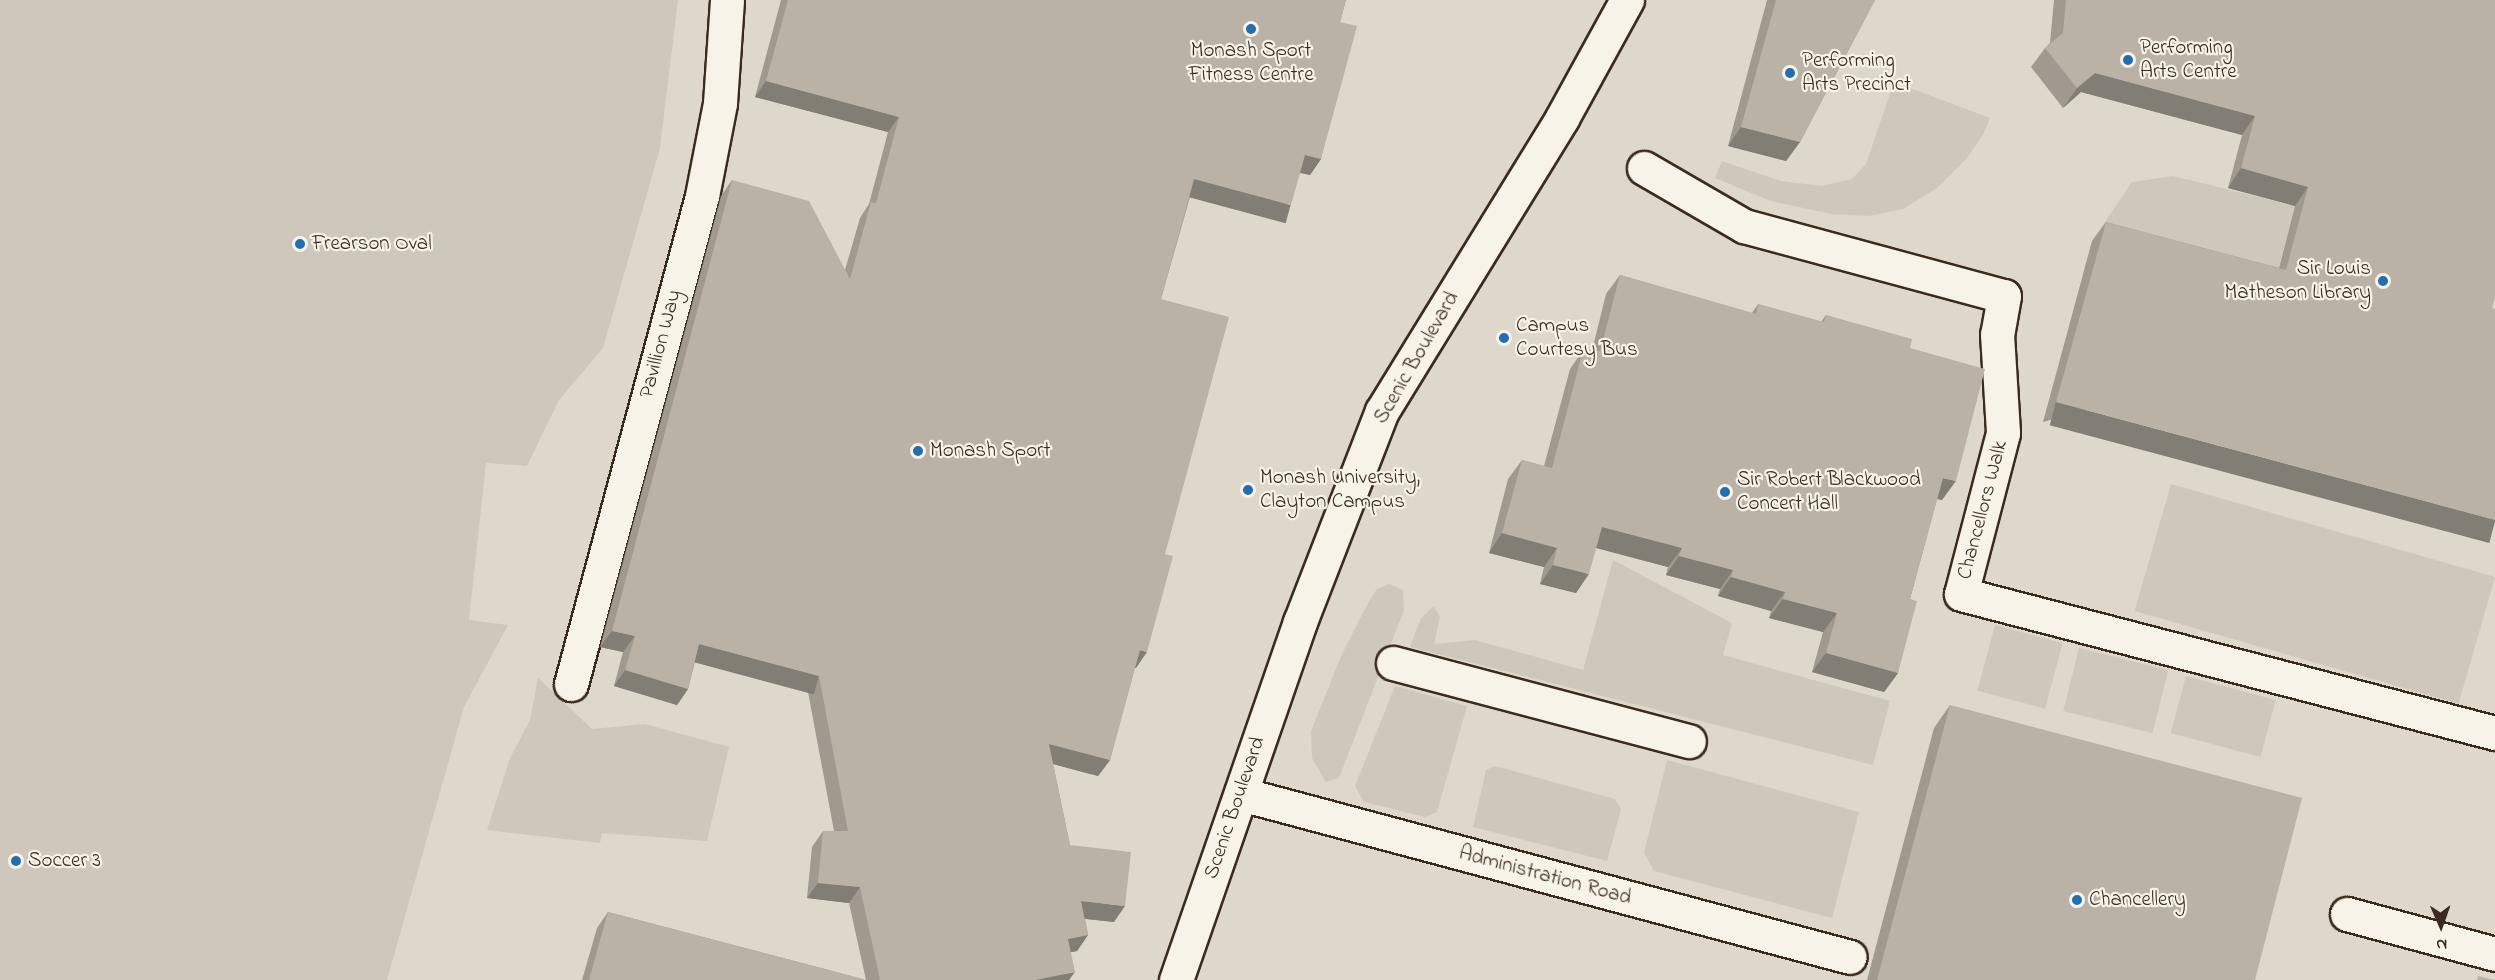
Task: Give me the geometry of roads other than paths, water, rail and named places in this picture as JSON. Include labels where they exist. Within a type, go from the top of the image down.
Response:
[{"type":"street","name":"Pavillion Way","points":[[571,684],[702,196],[720,104],[727,0]]},
{"type":"street","name":"Scenic Boulevard","points":[[1176,980],[1300,622],[1382,411],[1562,118],[1627,0]]},
{"type":"street","name":"Chancellors Walk","points":[[1644,168],[1744,226],[2004,296],[1997,334],[2004,433],[1961,594],[2495,733]]},
{"type":"street","points":[[1393,663],[1689,741]]},
{"type":"street","name":"Administration Road","points":[[1241,794],[1850,957]]},
{"type":"street","points":[[2347,914],[2495,954]]},
{"type":"place","name":"Monash Sport Fitness Centre","points":[[1251,29]]},
{"type":"place","name":"Performing Arts Centre","points":[[2128,60]]},
{"type":"place","name":"Performing Arts Precinct","points":[[1790,73]]},
{"type":"place","name":"Frearson Oval","points":[[300,244]]},
{"type":"place","name":"Sir Louis Matheson Library","points":[[2383,281]]},
{"type":"place","name":"Campus Courtesy Bus","points":[[1504,338]]},
{"type":"place","name":"Monash Sport","points":[[918,451]]},
{"type":"place","name":"Monash University, Clayton Campus","points":[[1248,490]]},
{"type":"place","name":"Sir Robert Blackwood Concert Hall","points":[[1725,492]]},
{"type":"place","name":"Soccer 3","points":[[16,861]]},
{"type":"place","name":"Chancellery","points":[[2077,900]]}]
